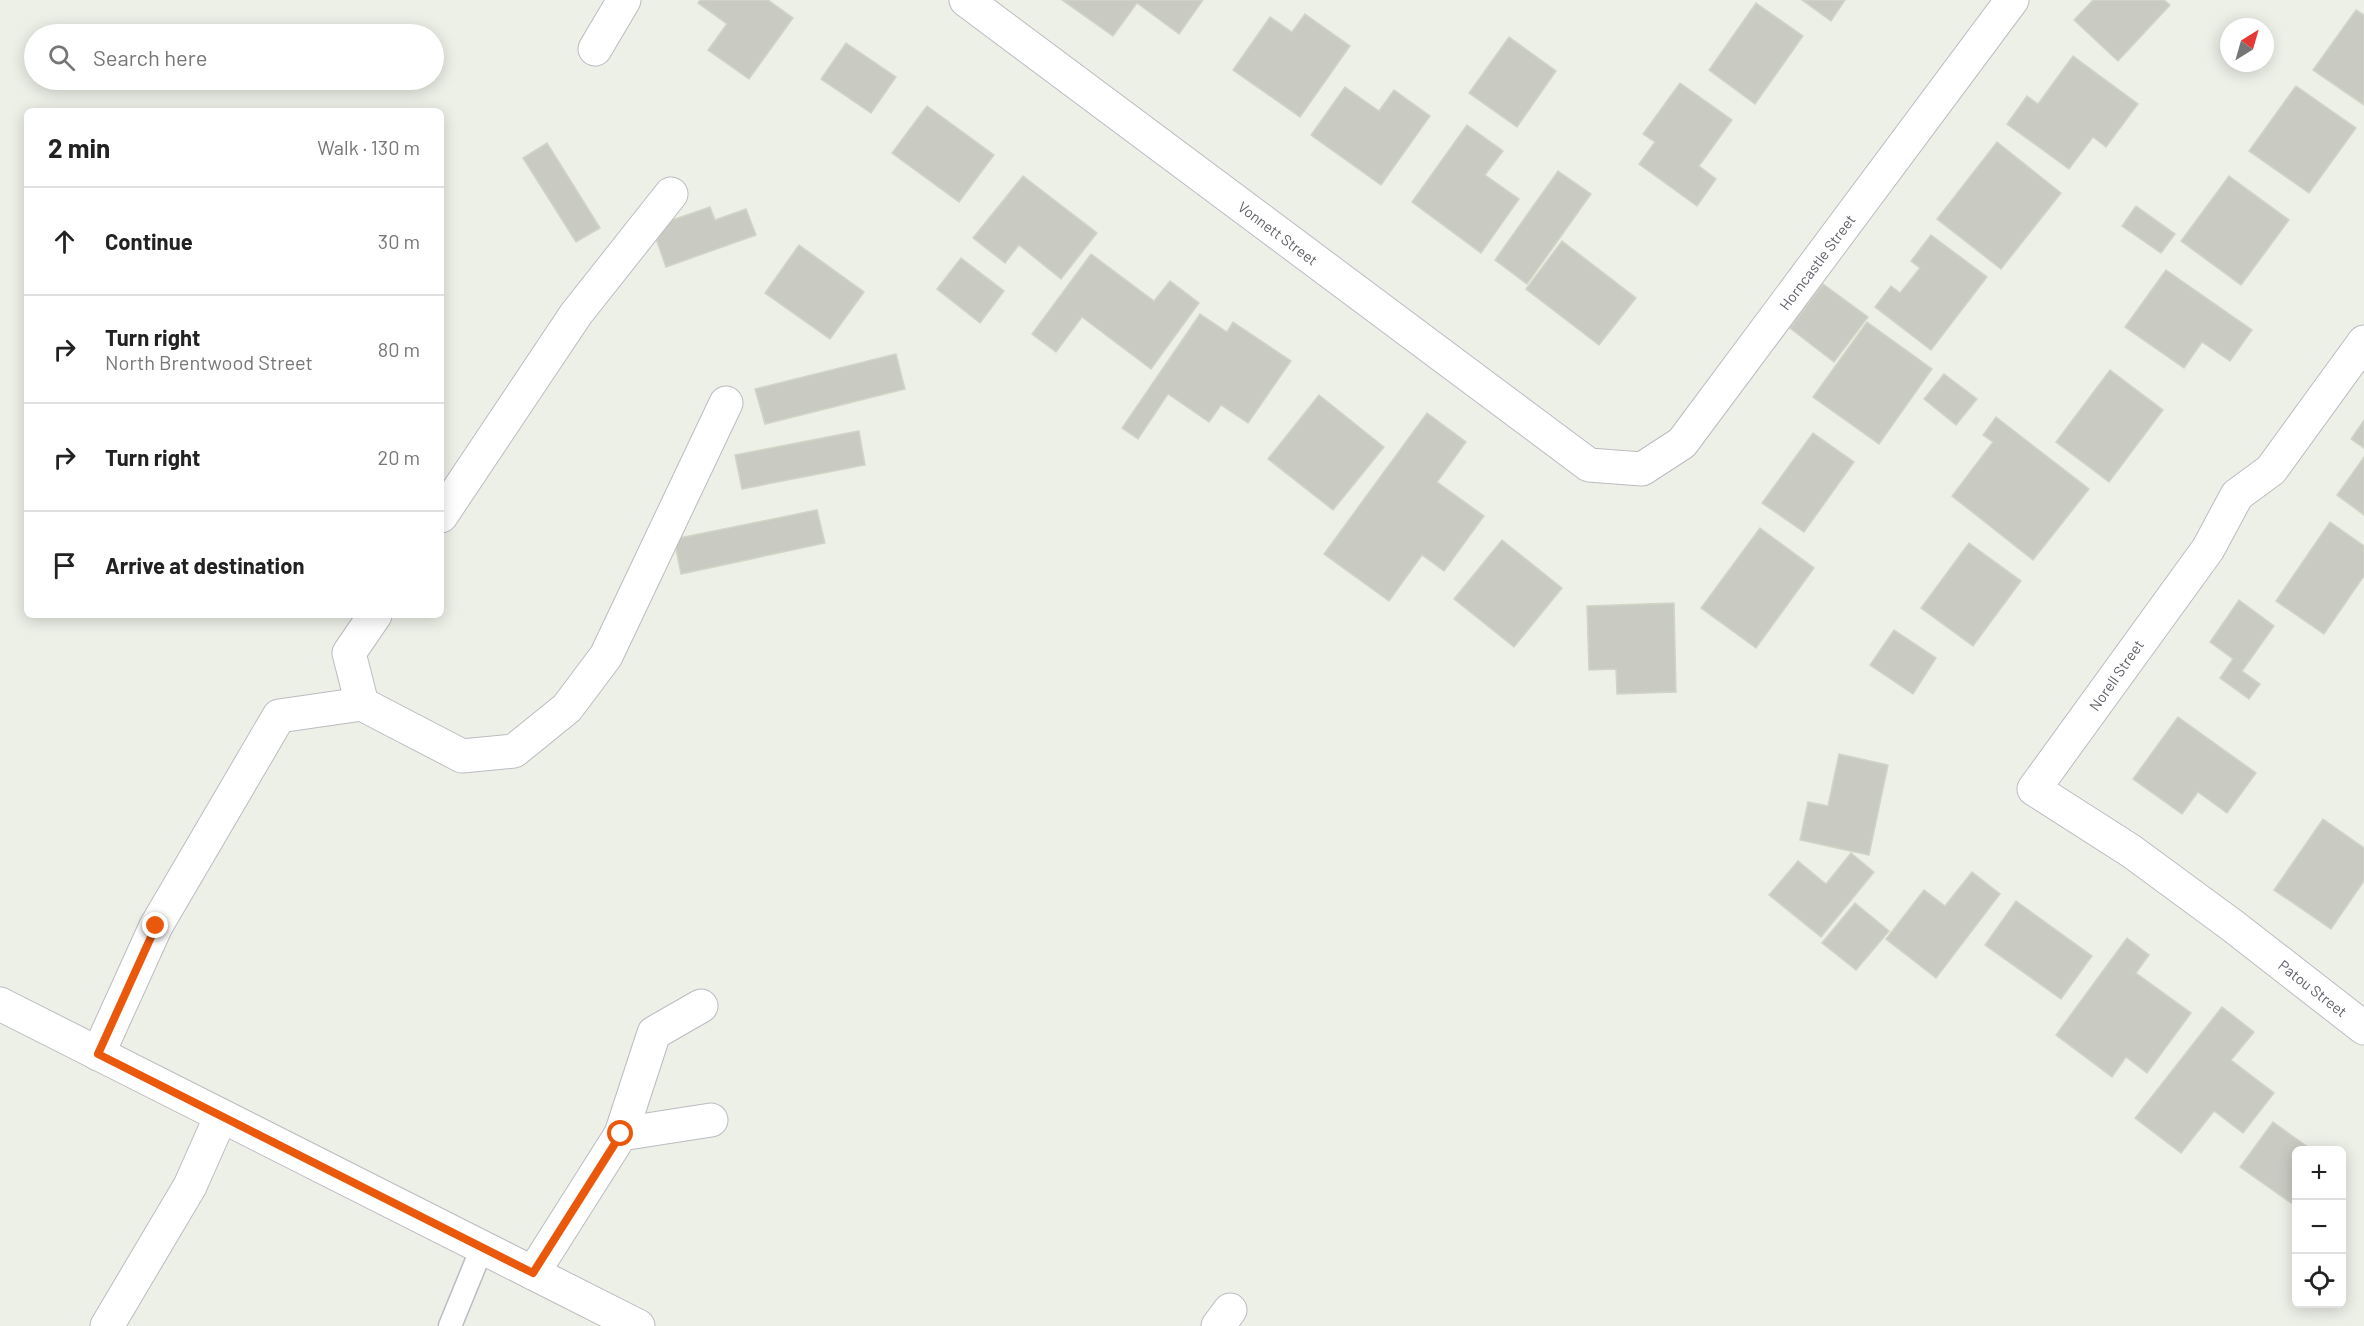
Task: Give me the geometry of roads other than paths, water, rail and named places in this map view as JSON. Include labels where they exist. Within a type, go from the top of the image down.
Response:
[{"type":"street","points":[[595,49],[624,0]]},
{"type":"street","name":"Vonnett Street","points":[[966,0],[1589,465]]},
{"type":"street","name":"Horncastle Street","points":[[1589,465],[1642,469],[1682,443],[2012,0]]},
{"type":"street","points":[[444,512],[576,314],[671,194]]},
{"type":"street","name":"Norell Street","points":[[2261,948],[2131,851],[2034,789],[2208,549],[2237,495],[2271,470],[2364,342]]},
{"type":"street","points":[[98,1054],[156,926],[279,716],[362,704],[462,756],[514,751],[567,708],[606,656],[726,403]]},
{"type":"street","points":[[362,704],[349,653],[373,618]]},
{"type":"street","name":"Patou Street","points":[[2261,948],[2364,1028]]},
{"type":"street","points":[[0,1004],[638,1326]]},
{"type":"street","points":[[533,1273],[621,1134],[654,1033],[701,1006]]},
{"type":"street","points":[[107,1326],[190,1186],[221,1116]]},
{"type":"street","points":[[621,1134],[711,1120]]},
{"type":"lane","points":[[450,1326],[482,1248]]}]
